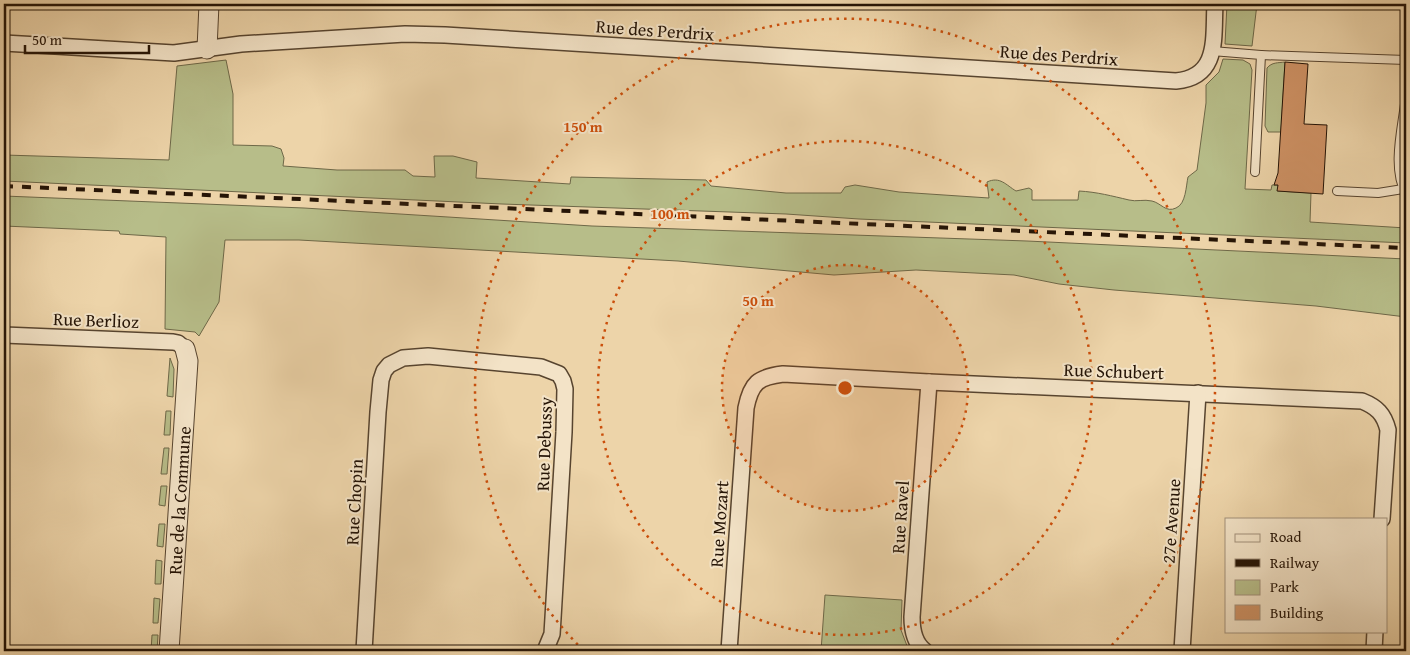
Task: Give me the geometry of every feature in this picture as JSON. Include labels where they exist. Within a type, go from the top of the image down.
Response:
[{"type":"street","points":[[207,49],[209,4]]},
{"type":"street","name":"Rue des Perdrix","points":[[4,43],[174,53],[241,44],[405,34],[445,34],[1164,81],[1186,80],[1201,74],[1210,60],[1212,51],[1215,4]]},
{"type":"street","name":"Rue Berlioz","points":[[4,335],[173,342],[178,343],[185,349]]},
{"type":"street","name":"Rue de la Commune","points":[[169,651],[188,361],[185,349]]},
{"type":"street","name":"Rue Debussy","points":[[396,360],[419,356],[541,367],[559,374],[563,381],[565,398],[564,432],[552,634],[545,651]]},
{"type":"street","name":"Rue Chopin","points":[[364,651],[378,402],[384,371],[396,360]]},
{"type":"street","name":"Rue Schubert","points":[[747,400],[757,382],[769,376],[783,374],[1355,400],[1368,403],[1379,410],[1388,430],[1382,518]]},
{"type":"street","name":"Rue Ravel","points":[[925,651],[916,641],[912,631],[912,617],[929,382]]},
{"type":"street","name":"27e Avenue","points":[[1182,651],[1198,393]]},
{"type":"street","name":"Rue Mozart","points":[[729,651],[747,400]]},
{"type":"street","points":[[1374,651],[1375,632]]},
{"type":"lane","points":[[1212,51],[1261,55],[1406,60]]},
{"type":"lane","points":[[1255,172],[1261,55]]},
{"type":"lane","points":[[1337,191],[1405,192],[1399,175],[1399,156],[1406,96]]},
{"type":"green space","points":[[1227,4],[1257,4],[1252,46],[1225,44]]},
{"type":"green space","points":[[1223,59],[1243,60],[1250,64],[1252,70],[1245,189],[1271,190],[1272,185],[1278,185],[1278,191],[1311,193],[1310,222],[1406,228],[1406,243],[859,219],[786,214],[502,204],[4,181],[4,155],[169,160],[177,66],[226,60],[233,94],[233,145],[272,146],[281,149],[284,158],[283,166],[337,170],[405,170],[413,176],[435,177],[434,156],[453,156],[477,162],[476,178],[570,184],[571,177],[706,180],[711,186],[786,193],[841,193],[845,187],[855,185],[899,192],[989,198],[987,182],[996,180],[1003,182],[1016,191],[1029,188],[1032,190],[1032,200],[1078,200],[1079,191],[1098,193],[1132,201],[1152,201],[1166,209],[1172,209],[1182,203],[1188,177],[1197,170],[1206,103],[1206,85],[1219,72]]},
{"type":"green space","points":[[1285,62],[1281,132],[1268,132],[1265,126],[1267,68],[1273,64]]},
{"type":"green space","points":[[4,196],[304,208],[592,226],[1027,241],[1406,259],[1406,317],[1316,306],[1114,290],[1059,284],[1014,275],[916,270],[834,275],[678,261],[299,240],[225,240],[219,302],[199,336],[195,332],[165,329],[166,237],[120,234],[119,231],[4,226]]},
{"type":"green space","points":[[170,358],[174,369],[173,397],[167,396]]},
{"type":"green space","points":[[166,411],[171,411],[170,435],[164,435]]},
{"type":"green space","points":[[164,448],[169,448],[167,474],[161,474]]},
{"type":"green space","points":[[161,486],[167,486],[165,506],[159,505]]},
{"type":"green space","points":[[159,524],[165,524],[163,547],[157,546]]},
{"type":"green space","points":[[156,560],[162,561],[161,584],[155,584]]},
{"type":"green space","points":[[825,595],[902,600],[901,630],[909,651],[821,651]]},
{"type":"green space","points":[[154,598],[160,599],[158,623],[153,623]]},
{"type":"green space","points":[[152,635],[158,635],[157,651],[151,651]]},
{"type":"building","points":[[1285,62],[1308,64],[1304,124],[1327,125],[1323,194],[1277,191],[1278,185],[1274,185],[1278,173]]},
{"type":"railway","points":[[4,186],[1406,248]]}]
